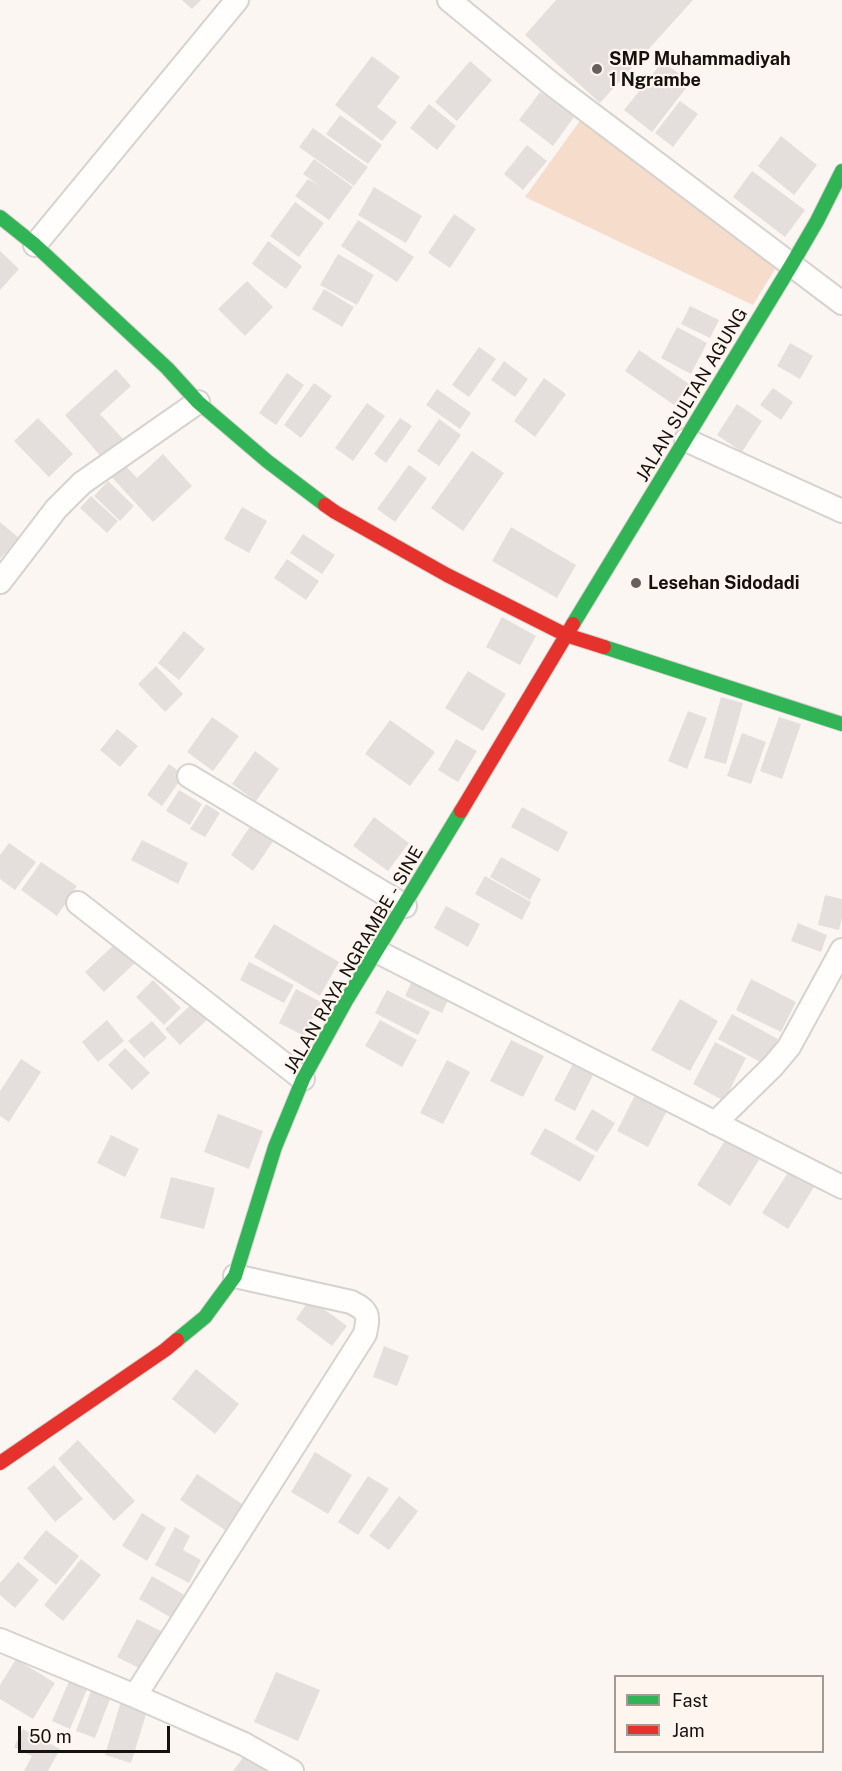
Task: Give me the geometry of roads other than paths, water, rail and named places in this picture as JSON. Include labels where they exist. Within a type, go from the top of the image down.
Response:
[{"type":"main road","name":"JALAN SULTAN AGUNG","points":[[566,635],[792,264],[842,171]]},
{"type":"main road","points":[[0,217],[35,244],[167,368],[198,402],[267,461],[334,512],[447,575],[566,635],[842,724]]},
{"type":"main road","name":"JALAN RAYA NGRAMBE - SINE","points":[[0,1463],[165,1350],[205,1317],[235,1276],[275,1147],[303,1079],[376,951],[566,635]]},
{"type":"street","points":[[35,244],[237,0]]},
{"type":"street","points":[[449,0],[553,85],[842,303]]},
{"type":"street","points":[[0,582],[56,509],[82,483],[198,402]]},
{"type":"street","points":[[686,440],[842,511]]},
{"type":"street","points":[[189,776],[405,906]]},
{"type":"street","points":[[78,903],[303,1079]]},
{"type":"street","points":[[715,1123],[789,1047],[842,950]]},
{"type":"street","points":[[376,951],[842,1187]]},
{"type":"street","points":[[135,1696],[365,1334],[368,1318],[364,1308],[351,1302],[235,1276]]},
{"type":"street","points":[[0,1640],[244,1744],[292,1771]]},
{"type":"place","name":"SMP Muhammadiyah 1 Ngrambe","points":[[597,69]]},
{"type":"place","name":"Lesehan Sidodadi","points":[[636,583]]}]
